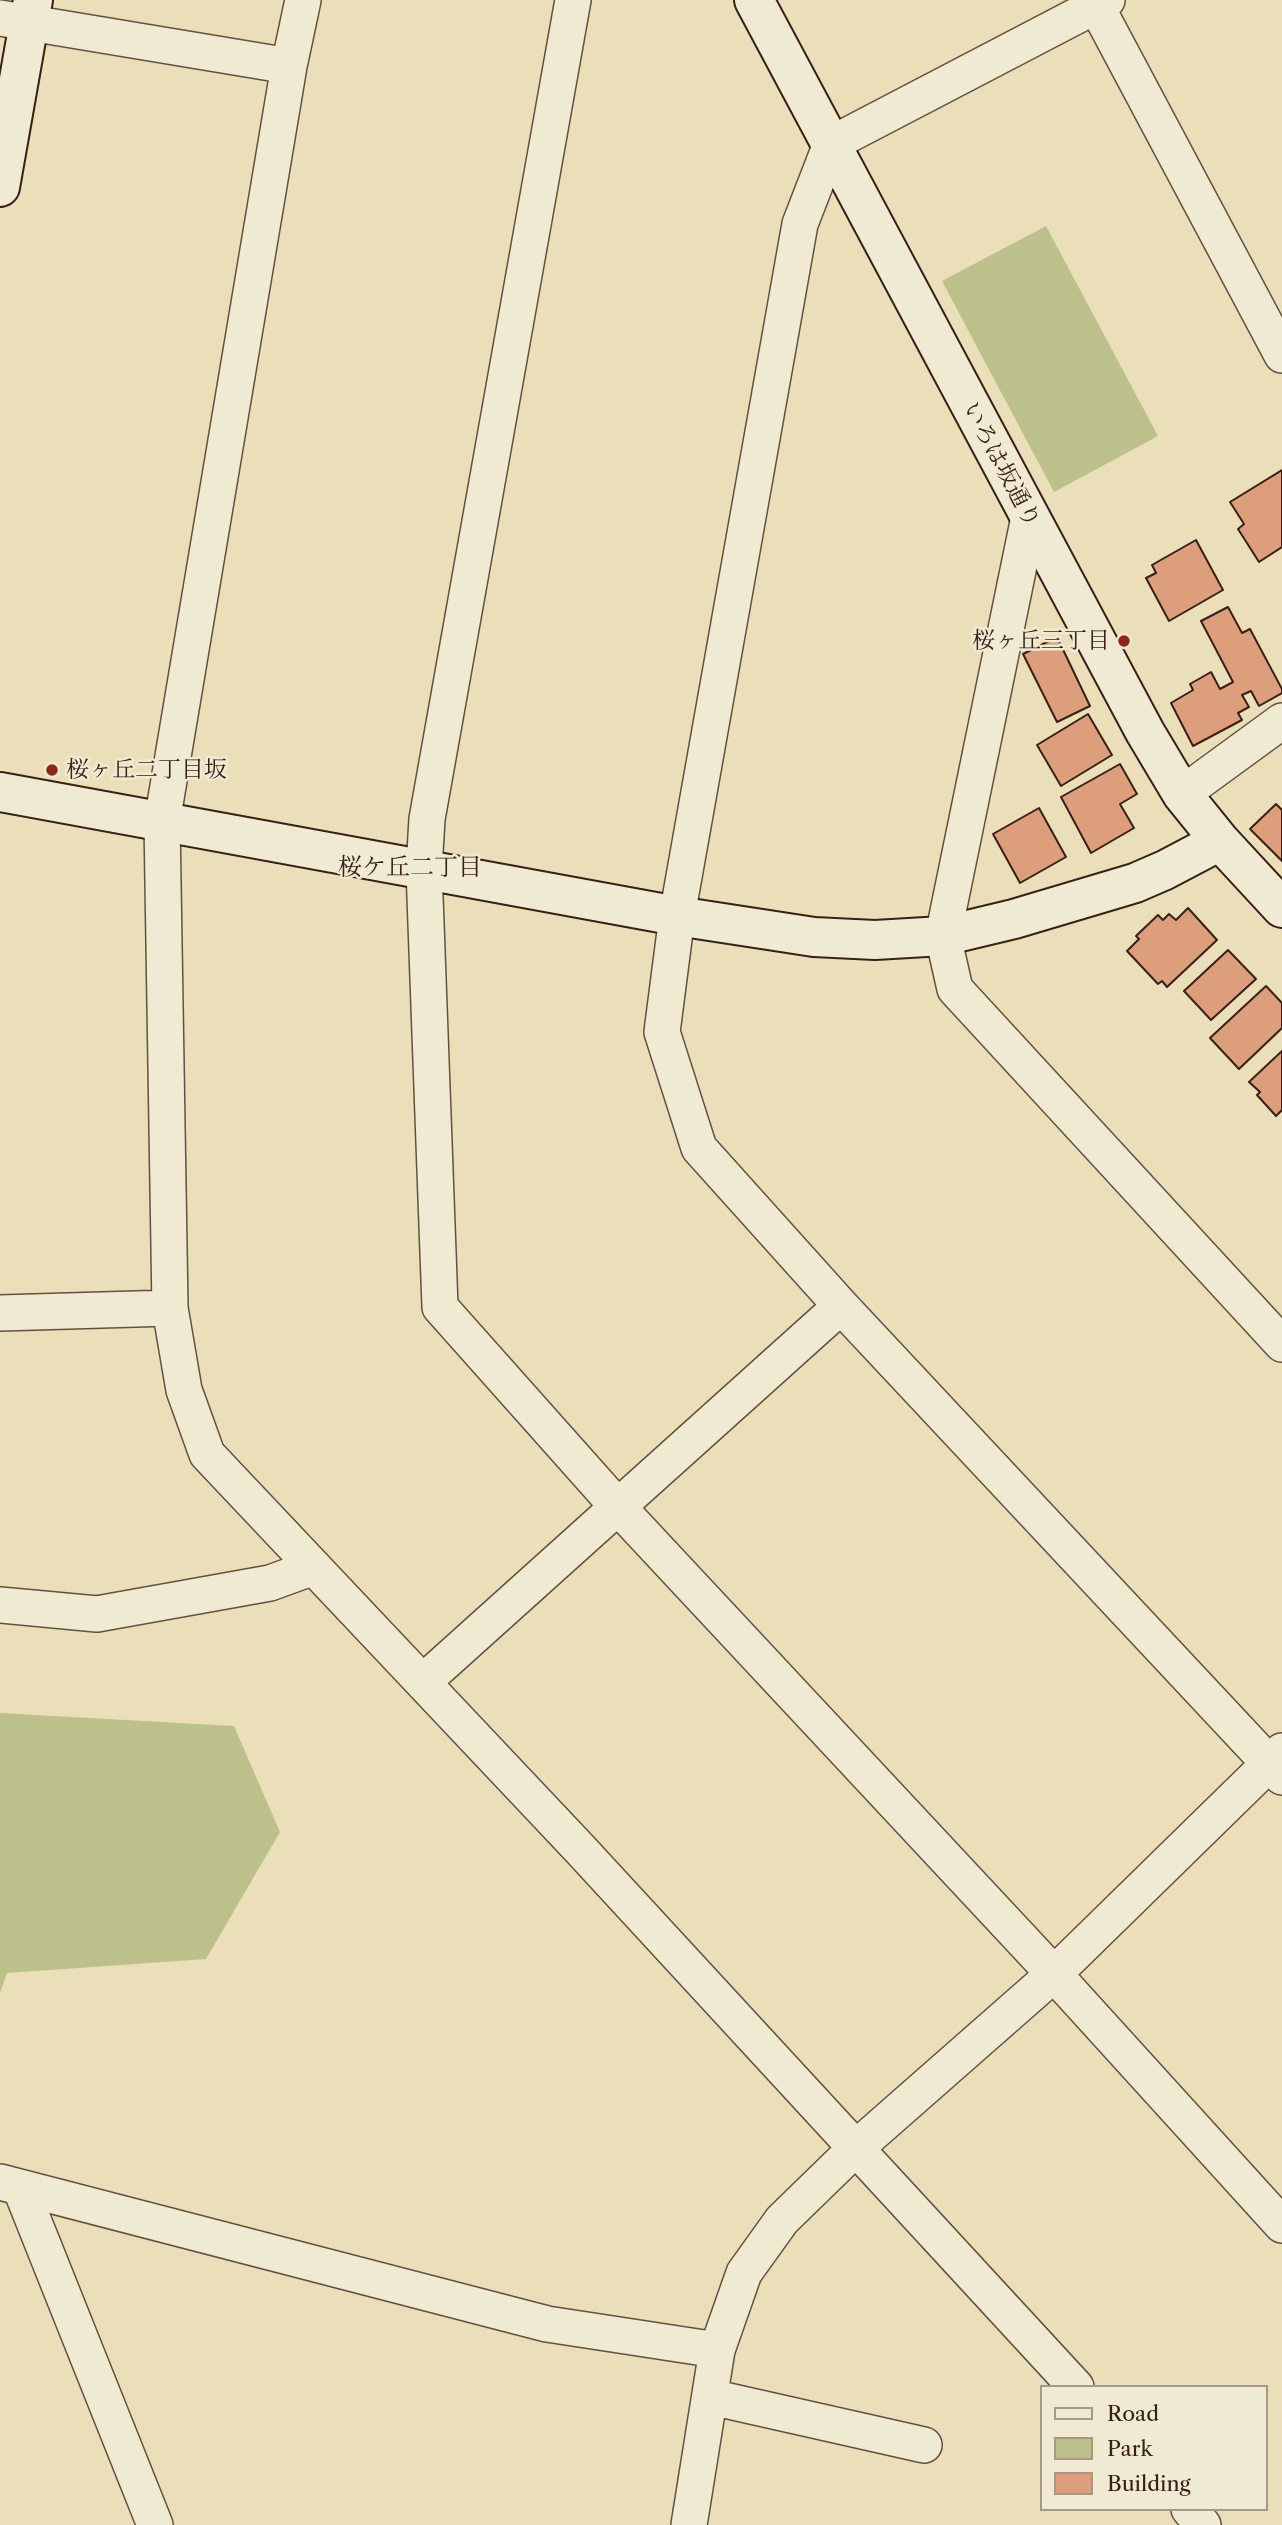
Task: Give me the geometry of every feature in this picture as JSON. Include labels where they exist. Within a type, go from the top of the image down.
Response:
[{"type":"street","points":[[303,0],[289,66],[162,822],[170,1308],[184,1390],[207,1454],[589,1859],[1074,2385]]},
{"type":"street","points":[[573,0],[427,819],[424,869],[440,1307],[618,1507],[1054,1974],[1282,2225]]},
{"type":"street","name":"いろは坂通り","points":[[754,0],[1145,732],[1182,794],[1220,841],[1282,908]]},
{"type":"street","points":[[690,2525],[717,2350],[744,2273],[782,2220],[856,2148],[1054,1974],[1278,1764],[841,1306],[699,1148],[662,1032],[677,916],[800,225],[831,144],[1098,2],[1282,355]]},
{"type":"street","points":[[0,187],[21,14],[289,66]]},
{"type":"street","points":[[1029,517],[943,936],[954,989],[1282,1344]]},
{"type":"street","points":[[1182,794],[1282,721]]},
{"type":"street","points":[[0,792],[677,916],[814,937],[875,940],[943,936],[1014,919],[1135,883],[1220,841]]},
{"type":"street","points":[[423,1682],[841,1306]]},
{"type":"street","points":[[0,1313],[170,1308]]},
{"type":"street","points":[[0,1605],[97,1614],[270,1583],[314,1567]]},
{"type":"street","points":[[10,2185],[547,2324],[717,2350]]},
{"type":"street","points":[[10,2185],[155,2525]]},
{"type":"street","points":[[711,2397],[924,2445]]},
{"type":"street","points":[[1191,2511],[1203,2525]]},
{"type":"green space","points":[[1046,226],[1158,436],[1054,492],[942,281]]},
{"type":"green space","points":[[0,1713],[234,1726],[280,1832],[206,1959],[7,1973],[0,1993]]},
{"type":"building","points":[[1282,470],[1282,547],[1259,562],[1238,529],[1244,524],[1230,502]]},
{"type":"building","points":[[1196,540],[1223,590],[1169,621],[1146,578],[1156,573],[1152,565]]},
{"type":"building","points":[[1228,607],[1242,633],[1250,629],[1282,693],[1259,706],[1251,691],[1242,695],[1249,707],[1238,713],[1242,720],[1193,746],[1171,703],[1193,690],[1190,684],[1211,672],[1220,689],[1233,682],[1201,621]]},
{"type":"building","points":[[1057,637],[1090,706],[1057,722],[1023,654]]},
{"type":"building","points":[[1088,714],[1112,755],[1061,786],[1037,745]]},
{"type":"building","points":[[1120,764],[1137,794],[1120,804],[1134,828],[1091,853],[1061,797]]},
{"type":"building","points":[[1276,804],[1282,810],[1282,861],[1250,829]]},
{"type":"building","points":[[1039,808],[1066,857],[1020,883],[993,834]]},
{"type":"building","points":[[1188,908],[1217,940],[1167,987],[1162,981],[1158,984],[1127,951],[1139,939],[1136,936],[1158,915],[1163,920],[1169,914],[1176,920]]},
{"type":"building","points":[[1228,950],[1256,979],[1211,1020],[1184,991]]},
{"type":"building","points":[[1266,986],[1282,1003],[1282,1028],[1239,1069],[1210,1038]]},
{"type":"building","points":[[1282,1051],[1282,1110],[1276,1116],[1257,1095],[1260,1092],[1249,1082]]},
{"type":"place","name":"桜ヶ丘三丁目","points":[[1124,641]]},
{"type":"place","name":"桜ヶ丘二丁目坂","points":[[52,770]]},
{"type":"district","name":"桜ケ丘二丁目","points":[[410,868]]}]
